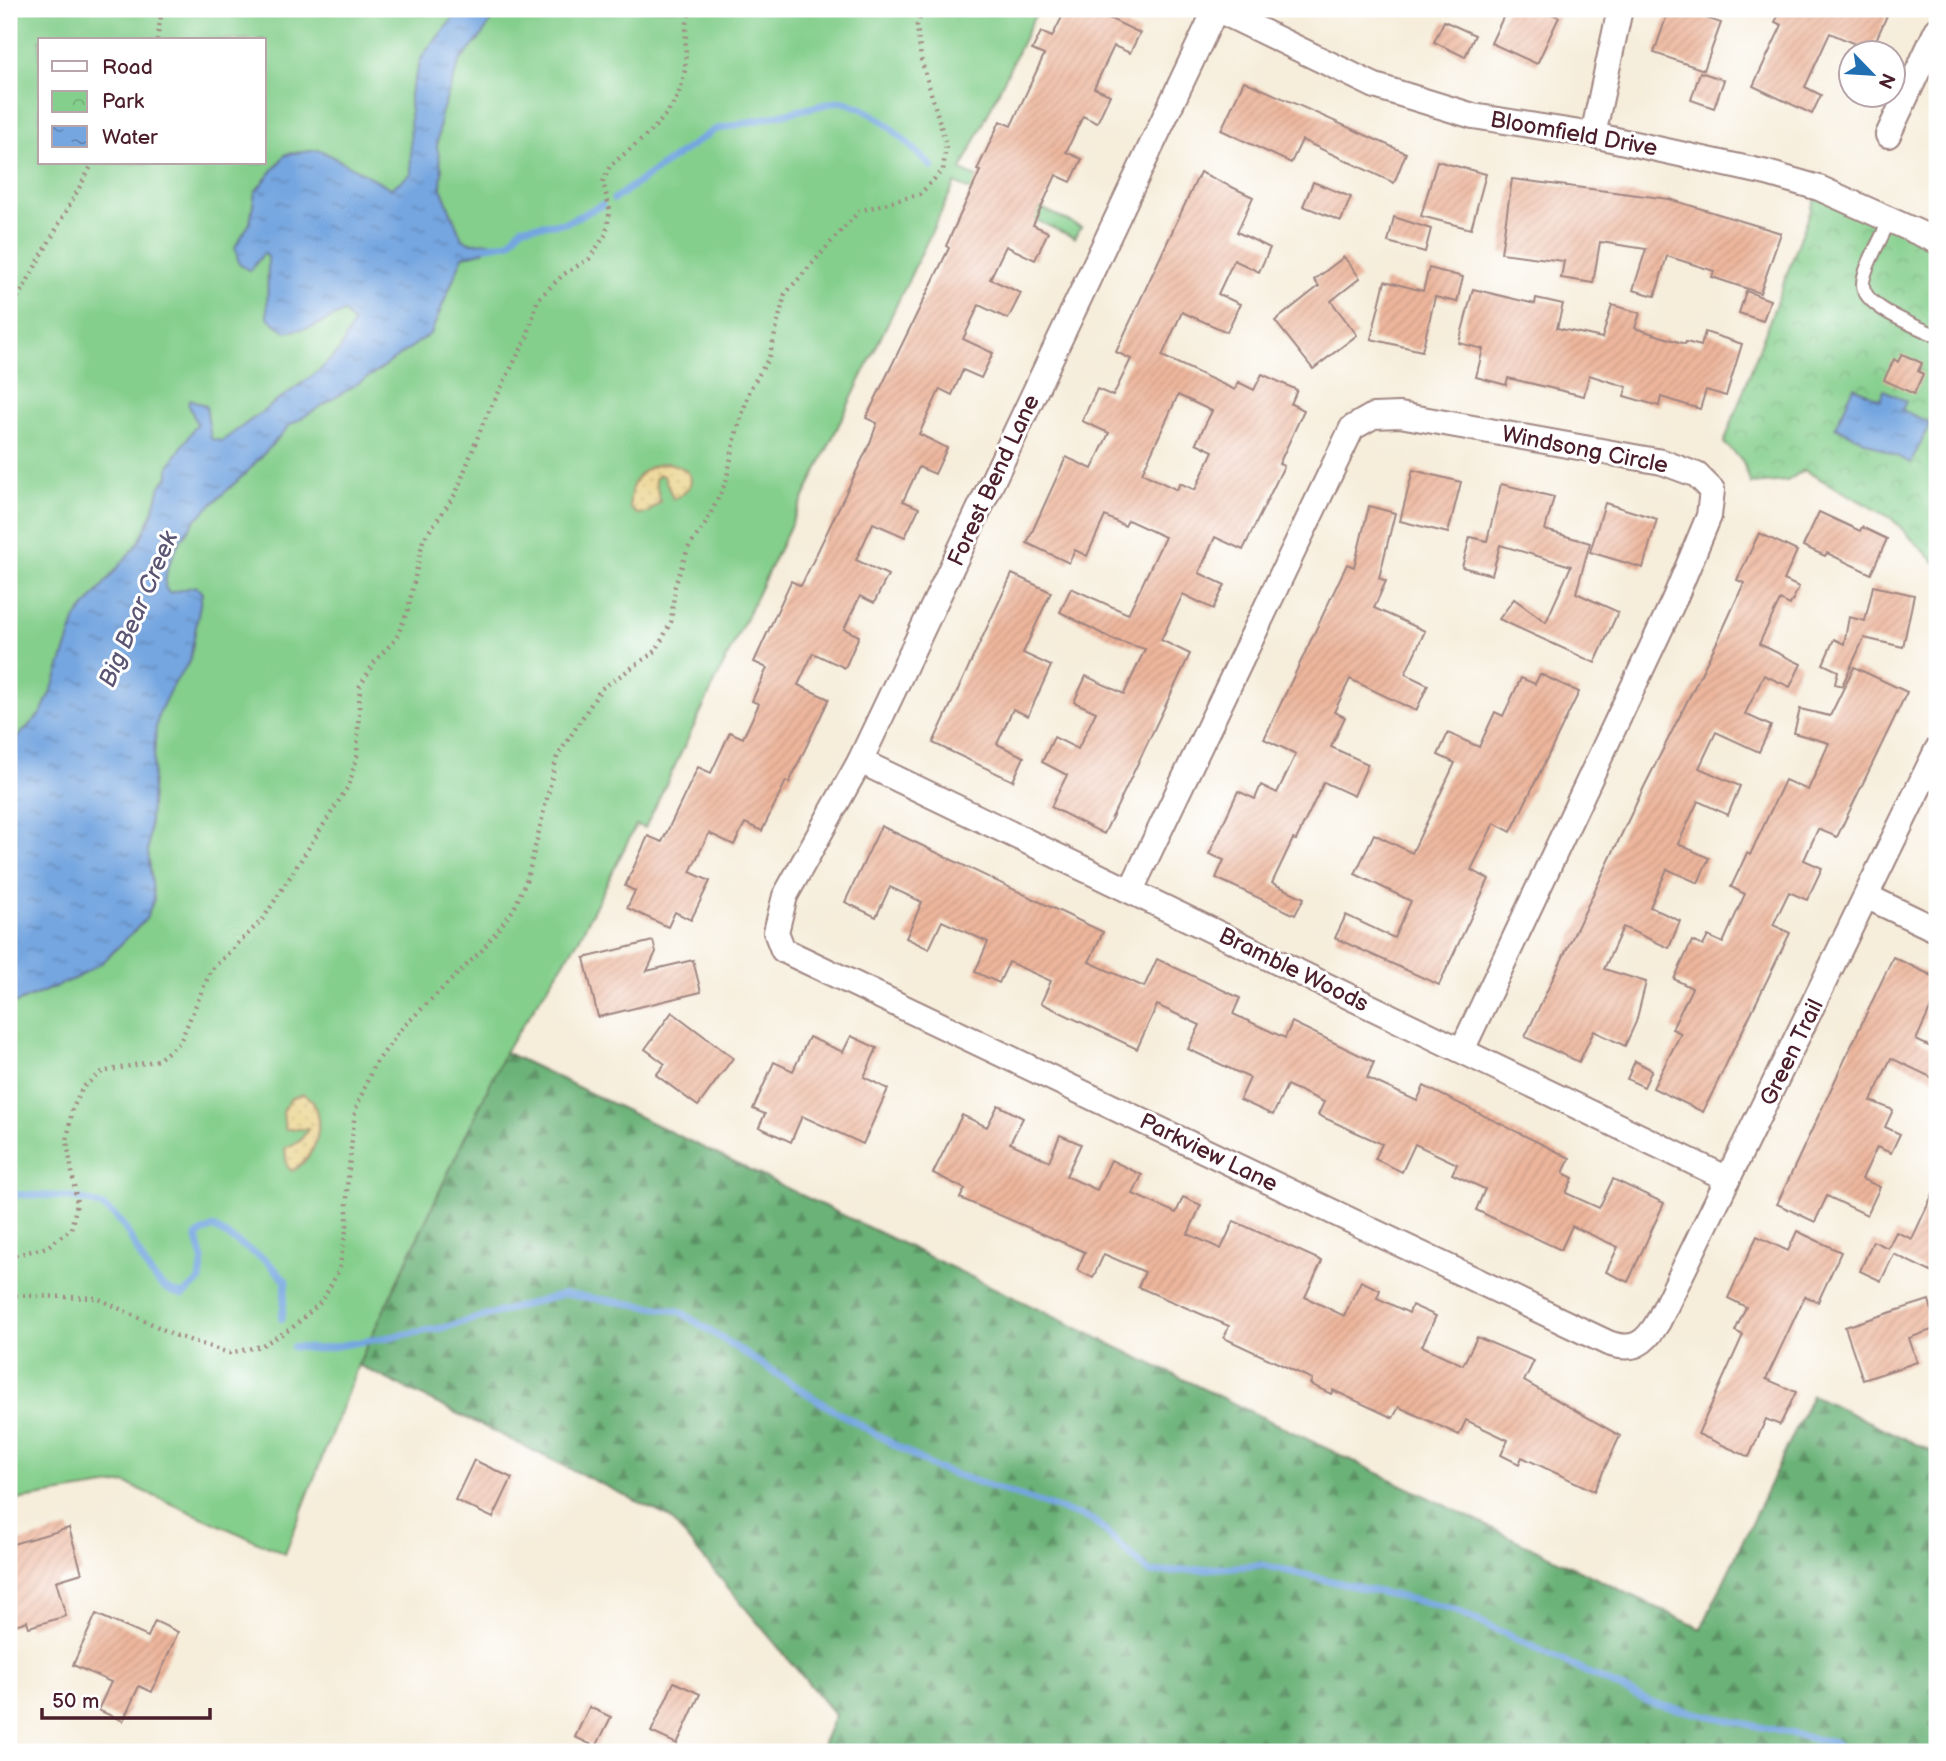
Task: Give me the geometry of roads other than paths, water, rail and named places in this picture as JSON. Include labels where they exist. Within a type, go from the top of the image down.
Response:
[{"type":"street","name":"Bloomfield Drive","points":[[1216,9],[1375,86],[1473,116],[1593,135],[1767,173],[1819,188],[1937,241]]},
{"type":"street","name":"Forest Bend Lane","points":[[783,950],[776,932],[785,896],[860,761],[1216,9]]},
{"type":"street","points":[[1593,135],[1620,9]]},
{"type":"street","points":[[1888,135],[1937,30]]},
{"type":"street","name":"Windsong Circle","points":[[1131,890],[1352,428],[1373,416],[1400,415],[1662,462],[1698,475],[1712,490],[1709,516],[1674,600],[1462,1050]]},
{"type":"street","name":"Green Trail","points":[[1636,1347],[1648,1338],[1658,1322],[1868,897],[1937,750]]},
{"type":"street","name":"Bramble Woods","points":[[860,761],[1728,1179]]},
{"type":"street","points":[[1868,897],[1937,930]]},
{"type":"street","name":"Parkview Lane","points":[[783,950],[1608,1343],[1623,1348],[1636,1347]]},
{"type":"lane","points":[[1890,219],[1863,285],[1867,296],[1876,306],[1937,336]]},
{"type":"water","name":"Big Bear Creek","points":[[461,9],[498,9],[481,37],[460,61],[441,114],[437,147],[442,170],[441,188],[462,239],[472,243],[489,242],[479,253],[463,256],[431,333],[378,371],[289,426],[248,471],[196,519],[178,544],[167,569],[165,587],[169,593],[196,586],[202,593],[190,661],[171,688],[159,713],[156,727],[148,852],[154,899],[146,919],[103,962],[74,979],[9,1006],[9,746],[41,713],[55,682],[76,618],[139,542],[153,512],[160,486],[169,476],[169,466],[197,424],[188,403],[190,399],[206,406],[211,439],[222,441],[320,370],[340,350],[353,323],[344,312],[313,327],[286,332],[267,317],[268,257],[264,253],[250,271],[239,264],[235,247],[250,223],[255,192],[286,154],[320,150],[391,188],[411,174],[410,94],[422,56]]},
{"type":"water","points":[[1854,387],[1880,399],[1884,390],[1906,401],[1902,410],[1930,423],[1911,463],[1835,427]]},
{"type":"waterway","points":[[614,199],[714,130],[840,101],[854,105],[879,119],[932,167]]},
{"type":"waterway","points":[[480,247],[509,243],[522,227],[565,223],[602,205]]},
{"type":"waterway","points":[[9,1194],[75,1198],[111,1212],[122,1224],[155,1279],[167,1289],[183,1295],[200,1280],[203,1259],[196,1236],[213,1227],[267,1261],[286,1281],[282,1319]]},
{"type":"waterway","points":[[293,1347],[319,1349],[442,1328],[564,1294],[679,1311],[825,1405],[935,1468],[1093,1520],[1150,1573],[1262,1565],[1453,1609],[1654,1704],[1835,1743],[1847,1752]]}]
